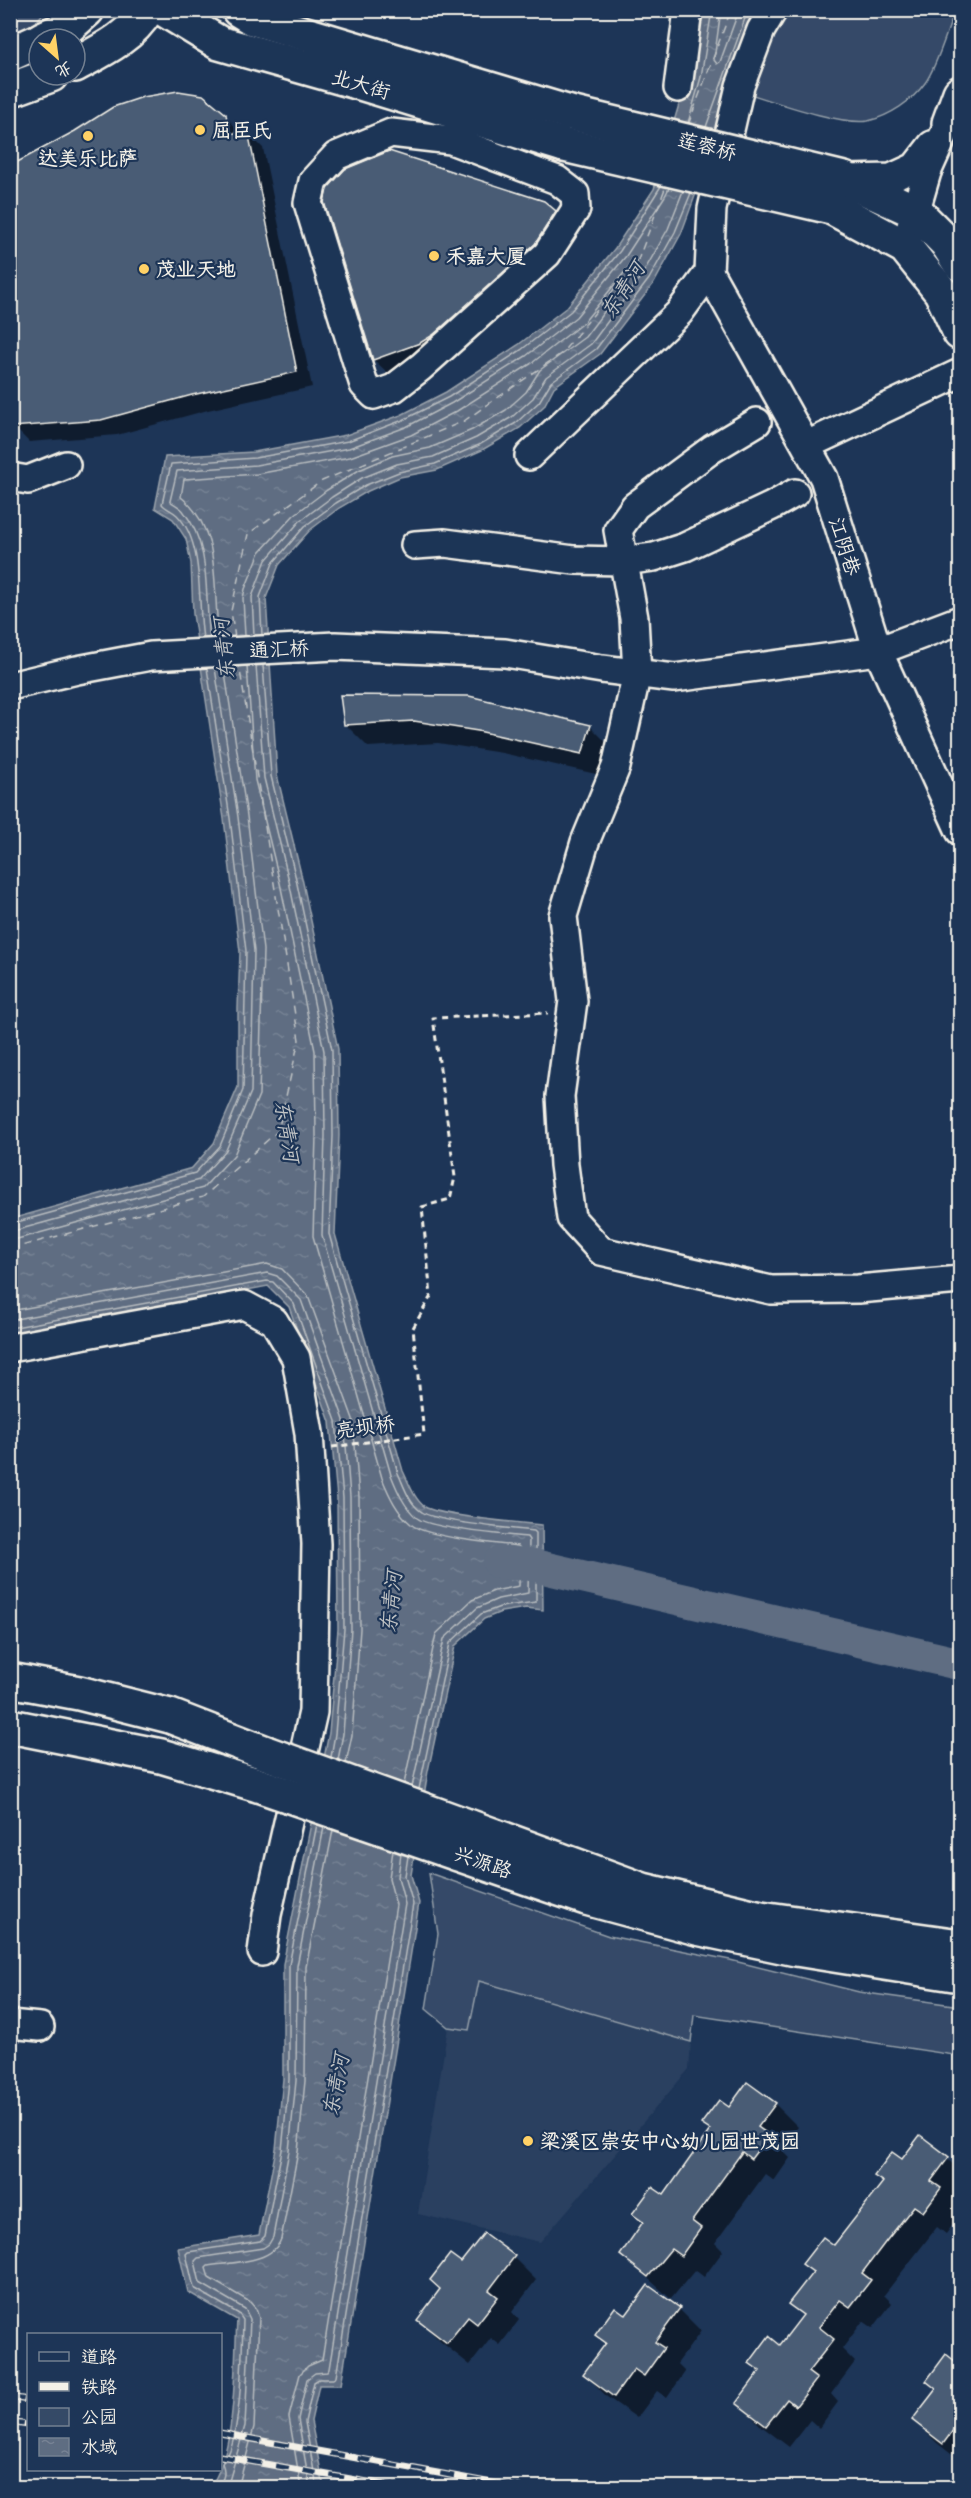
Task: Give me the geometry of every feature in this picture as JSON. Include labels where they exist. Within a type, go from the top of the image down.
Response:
[{"type":"main road","points":[[68,27],[87,10]]},
{"type":"main road","points":[[87,59],[112,45],[141,20],[147,10]]},
{"type":"main road","name":"北大街","points":[[165,10],[219,43],[517,148],[564,145]]},
{"type":"main road","name":"北大街","points":[[239,10],[252,18],[570,112]]},
{"type":"main road","points":[[10,54],[27,46]]},
{"type":"main road","points":[[10,90],[27,84]]},
{"type":"main road","name":"莲蓉桥","points":[[570,112],[837,193]]},
{"type":"main road","name":"莲蓉桥","points":[[564,145],[837,193]]},
{"type":"main road","points":[[837,193],[915,211],[945,242],[960,264]]},
{"type":"main road","points":[[837,193],[905,247],[941,292],[960,333]]},
{"type":"main road","points":[[10,1680],[79,1693],[170,1716],[266,1753],[462,1839]]},
{"type":"main road","name":"兴源路","points":[[10,1726],[161,1756],[643,1890],[761,1918],[960,1946]]},
{"type":"main road","name":"兴源路","points":[[462,1839],[586,1898],[697,1928],[796,1949],[960,1975]]},
{"type":"street","points":[[678,88],[688,10]]},
{"type":"street","points":[[529,456],[679,314],[709,272],[712,209],[740,86],[761,30],[773,10]]},
{"type":"street","points":[[837,193],[891,178],[915,167],[955,108]]},
{"type":"street","points":[[905,247],[927,172],[955,108]]},
{"type":"street","points":[[391,133],[517,148],[575,194],[576,209],[547,254],[517,283],[412,374],[394,388],[374,395],[364,385],[308,203],[313,181],[336,156],[391,133]]},
{"type":"street","name":"江阴巷","points":[[709,272],[824,478],[878,651],[960,831]]},
{"type":"street","points":[[807,446],[960,372]]},
{"type":"street","points":[[757,422],[712,449],[635,506],[618,530],[634,618],[637,673],[616,767],[585,842],[563,916],[573,1000],[560,1096],[564,1165],[572,1218],[602,1251],[771,1290],[858,1289],[960,1280]]},
{"type":"street","points":[[10,477],[28,480],[66,465]]},
{"type":"street","points":[[415,545],[445,543],[574,560],[623,561],[654,556],[685,547],[795,493]]},
{"type":"street","name":"通汇桥","points":[[10,686],[151,656],[335,646],[505,653],[674,678],[878,651],[960,620]]},
{"type":"street","points":[[10,1348],[244,1305],[274,1321],[296,1358],[310,1449],[316,1544],[313,1712],[267,1915],[262,1952]]},
{"type":"street","points":[[10,2024],[40,2027]]},
{"type":"path","name":"亮坝桥","points":[[310,1449],[424,1434],[413,1328],[430,1296],[422,1207],[450,1199],[455,1177],[433,1018],[571,1012]]},
{"type":"shaded area","name":"梁溪区崇安中心幼儿园世茂园","points":[[479,1981],[691,2042],[689,2069],[540,2242],[418,2214],[448,2027],[469,2030]]},
{"type":"green space","points":[[11,11],[45,11],[32,27],[27,27],[27,32],[11,37]]},
{"type":"green space","points":[[763,11],[955,11],[934,68],[920,90],[900,107],[884,115],[868,121],[855,121],[821,115],[734,89]]},
{"type":"green space","points":[[429,1873],[609,1936],[730,1960],[859,1992],[960,2006],[960,2056],[694,2015],[691,2042],[479,1981],[469,2030],[448,2027],[426,2009],[438,1934]]},
{"type":"water","name":"东青河","points":[[699,11],[763,11],[681,234],[654,283],[600,354],[554,387],[544,406],[520,428],[482,450],[437,470],[400,477],[368,491],[339,508],[310,530],[279,565],[266,598],[277,775],[302,878],[338,1049],[339,1136],[335,1234],[403,1471],[412,1490],[421,1504],[433,1510],[481,1519],[542,1525],[543,1610],[526,1608],[501,1612],[484,1619],[455,1646],[428,1771],[411,1875],[419,1903],[341,2385],[319,2385],[311,2421],[324,2487],[210,2487],[219,2471],[222,2471],[222,2462],[230,2430],[237,2320],[188,2292],[178,2248],[259,2235],[276,2149],[283,2079],[283,1964],[329,1733],[338,1629],[337,1498],[330,1422],[289,1307],[268,1286],[11,1334],[11,1219],[192,1168],[214,1143],[238,1087],[240,952],[224,819],[193,614],[191,563],[186,539],[173,519],[155,508],[165,457],[254,452],[346,435],[401,415],[446,392],[518,345],[567,307],[615,248],[654,189],[688,74]]},
{"type":"building","name":"茂业天地","points":[[178,91],[203,95],[226,114],[229,134],[248,131],[297,372],[192,395],[101,420],[12,427],[10,166],[75,131],[113,107],[143,97]]},
{"type":"building","name":"禾嘉大厦","points":[[389,151],[544,201],[556,211],[535,244],[433,335],[420,343],[373,360],[324,202],[327,189],[345,169]]},
{"type":"building","points":[[340,695],[469,696],[591,725],[582,754],[478,731],[414,721],[344,725]]},
{"type":"building","points":[[747,2082],[776,2103],[758,2127],[769,2135],[751,2159],[742,2152],[692,2221],[701,2228],[681,2256],[671,2249],[648,2277],[620,2255],[643,2222],[632,2214],[652,2187],[664,2195],[710,2130],[701,2124],[719,2100],[729,2107]]},
{"type":"building","points":[[920,2135],[949,2157],[931,2181],[941,2188],[923,2212],[914,2206],[887,2240],[862,2273],[871,2280],[850,2307],[840,2300],[819,2327],[834,2339],[808,2372],[817,2379],[796,2406],[787,2399],[766,2426],[736,2403],[760,2371],[749,2363],[769,2336],[780,2345],[803,2315],[788,2304],[813,2272],[802,2264],[823,2237],[834,2245],[883,2182],[874,2176],[892,2152],[902,2159]]},
{"type":"building","points":[[484,2233],[515,2256],[489,2290],[498,2297],[477,2324],[468,2317],[447,2343],[417,2320],[440,2289],[430,2280],[450,2254],[461,2262]]},
{"type":"building","points":[[648,2285],[680,2308],[655,2342],[664,2348],[644,2376],[634,2369],[614,2397],[583,2374],[606,2343],[595,2335],[615,2307],[626,2315]]},
{"type":"building","points":[[946,2354],[960,2365],[960,2421],[943,2444],[912,2420],[936,2389],[926,2381]]},
{"type":"waterway","points":[[499,1563],[528,1564],[960,1664]]},
{"type":"ferry route","points":[[688,125],[731,10]]},
{"type":"ferry route","points":[[235,638],[231,611],[248,534],[322,481],[464,421],[562,353],[638,260],[666,186]]},
{"type":"ferry route","points":[[10,1249],[203,1197],[278,1131],[299,1040],[239,664]]},
{"type":"railway","points":[[10,2397],[27,2400]]},
{"type":"railway","points":[[10,2422],[27,2425]]},
{"type":"railway","points":[[222,2433],[520,2488]]},
{"type":"railway","points":[[222,2456],[402,2488]]},
{"type":"place","name":"屈臣氏","points":[[200,130]]},
{"type":"place","name":"达美乐比萨","points":[[88,136]]},
{"type":"place","name":"禾嘉大厦","points":[[434,256]]},
{"type":"place","name":"茂业天地","points":[[144,269]]},
{"type":"place","name":"梁溪区崇安中心幼儿园世茂园","points":[[528,2141]]}]
